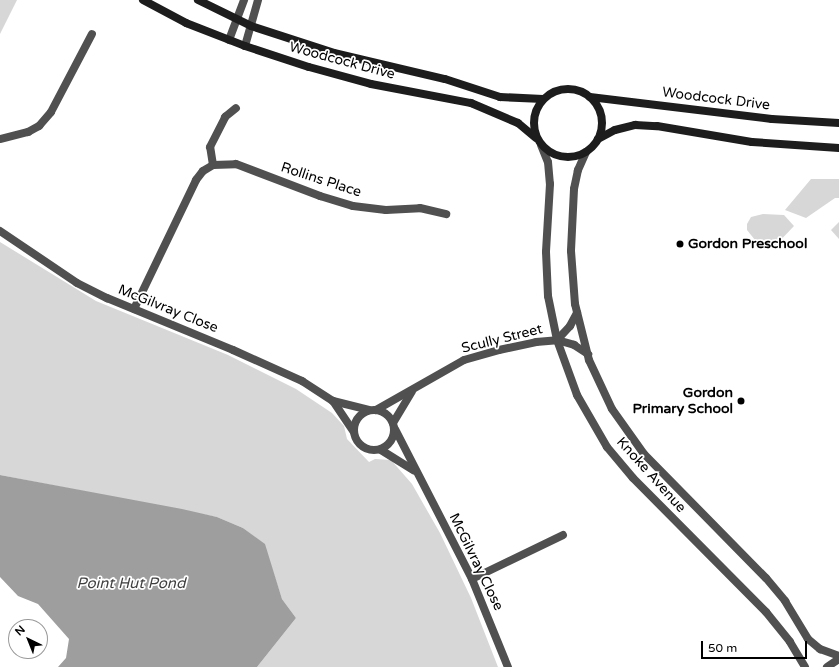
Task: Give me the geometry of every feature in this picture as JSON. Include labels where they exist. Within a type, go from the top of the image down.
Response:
[{"type":"main road","name":"Woodcock Drive","points":[[143,0],[186,23],[244,46],[371,84],[472,103],[518,123],[539,141]]},
{"type":"main road","name":"Woodcock Drive","points":[[198,0],[251,26],[334,53],[445,79],[500,97],[543,99]]},
{"type":"main road","points":[[598,139],[602,121],[600,112],[590,96],[571,89],[556,91],[543,99],[534,118],[539,141],[548,152],[562,156],[577,156],[586,152],[598,139],[615,130],[635,125],[657,126],[752,142],[839,148]]},
{"type":"main road","name":"Woodcock Drive","points":[[590,96],[772,119],[839,123]]},
{"type":"street","points":[[229,40],[244,0]]},
{"type":"street","points":[[244,46],[258,0]]},
{"type":"street","points":[[0,138],[28,132],[39,126],[51,112],[92,34]]},
{"type":"street","points":[[134,309],[196,180],[203,171],[213,164],[210,147],[225,117],[236,108]]},
{"type":"street","name":"Knoke Avenue","points":[[539,141],[550,173],[546,252],[548,296],[557,340],[577,395],[607,447],[634,480],[766,612],[790,642],[806,667]]},
{"type":"street","name":"Knoke Avenue","points":[[586,152],[578,170],[574,189],[571,250],[577,313],[588,354],[612,409],[644,454],[766,578],[785,601],[808,639],[820,649],[839,658]]},
{"type":"street","name":"Rollins Place","points":[[213,164],[236,164],[320,196],[353,206],[386,210],[420,208],[446,214]]},
{"type":"street","name":"McGilvray Close","points":[[0,231],[77,283],[302,381],[333,401],[372,410]]},
{"type":"street","name":"Scully Street","points":[[557,340],[570,326],[577,313]]},
{"type":"street","name":"Scully Street","points":[[372,410],[412,390],[428,378],[464,360],[536,342],[557,340],[574,345],[588,354]]},
{"type":"street","name":"Scully Street","points":[[394,426],[412,390]]},
{"type":"street","name":"McGilvray Close","points":[[333,401],[354,432]]},
{"type":"street","points":[[372,410],[386,414],[394,426],[390,444],[381,450],[371,451],[361,446],[354,432],[356,421],[372,410]]},
{"type":"street","name":"McGilvray Close","points":[[394,426],[415,472],[472,579],[508,667]]},
{"type":"street","name":"McGilvray Close","points":[[381,450],[415,472]]},
{"type":"street","points":[[472,579],[563,535]]},
{"type":"street","points":[[827,667],[839,658]]},
{"type":"shaded area","points":[[0,0],[17,0],[0,34]]},
{"type":"shaded area","points":[[811,179],[839,179],[839,198],[835,198],[806,218],[785,210]]},
{"type":"shaded area","points":[[763,214],[784,215],[794,226],[775,246],[755,240],[747,230],[747,224],[751,217]]},
{"type":"shaded area","points":[[839,222],[839,239],[831,230]]},
{"type":"shaded area","points":[[0,242],[96,301],[228,355],[296,389],[332,413],[344,426],[347,439],[369,462],[375,459],[391,460],[412,484],[440,533],[471,598],[498,667],[257,667],[296,618],[282,599],[264,544],[243,528],[217,517],[0,475]]},
{"type":"water","name":"Point Hut Pond","points":[[0,475],[182,509],[217,517],[243,528],[265,544],[282,599],[296,618],[257,667],[58,667],[66,658],[69,639],[38,604],[18,596],[0,577]]},
{"type":"place","name":"Gordon Preschool","points":[[680,244]]},
{"type":"place","name":"Gordon Primary School","points":[[741,401]]}]
